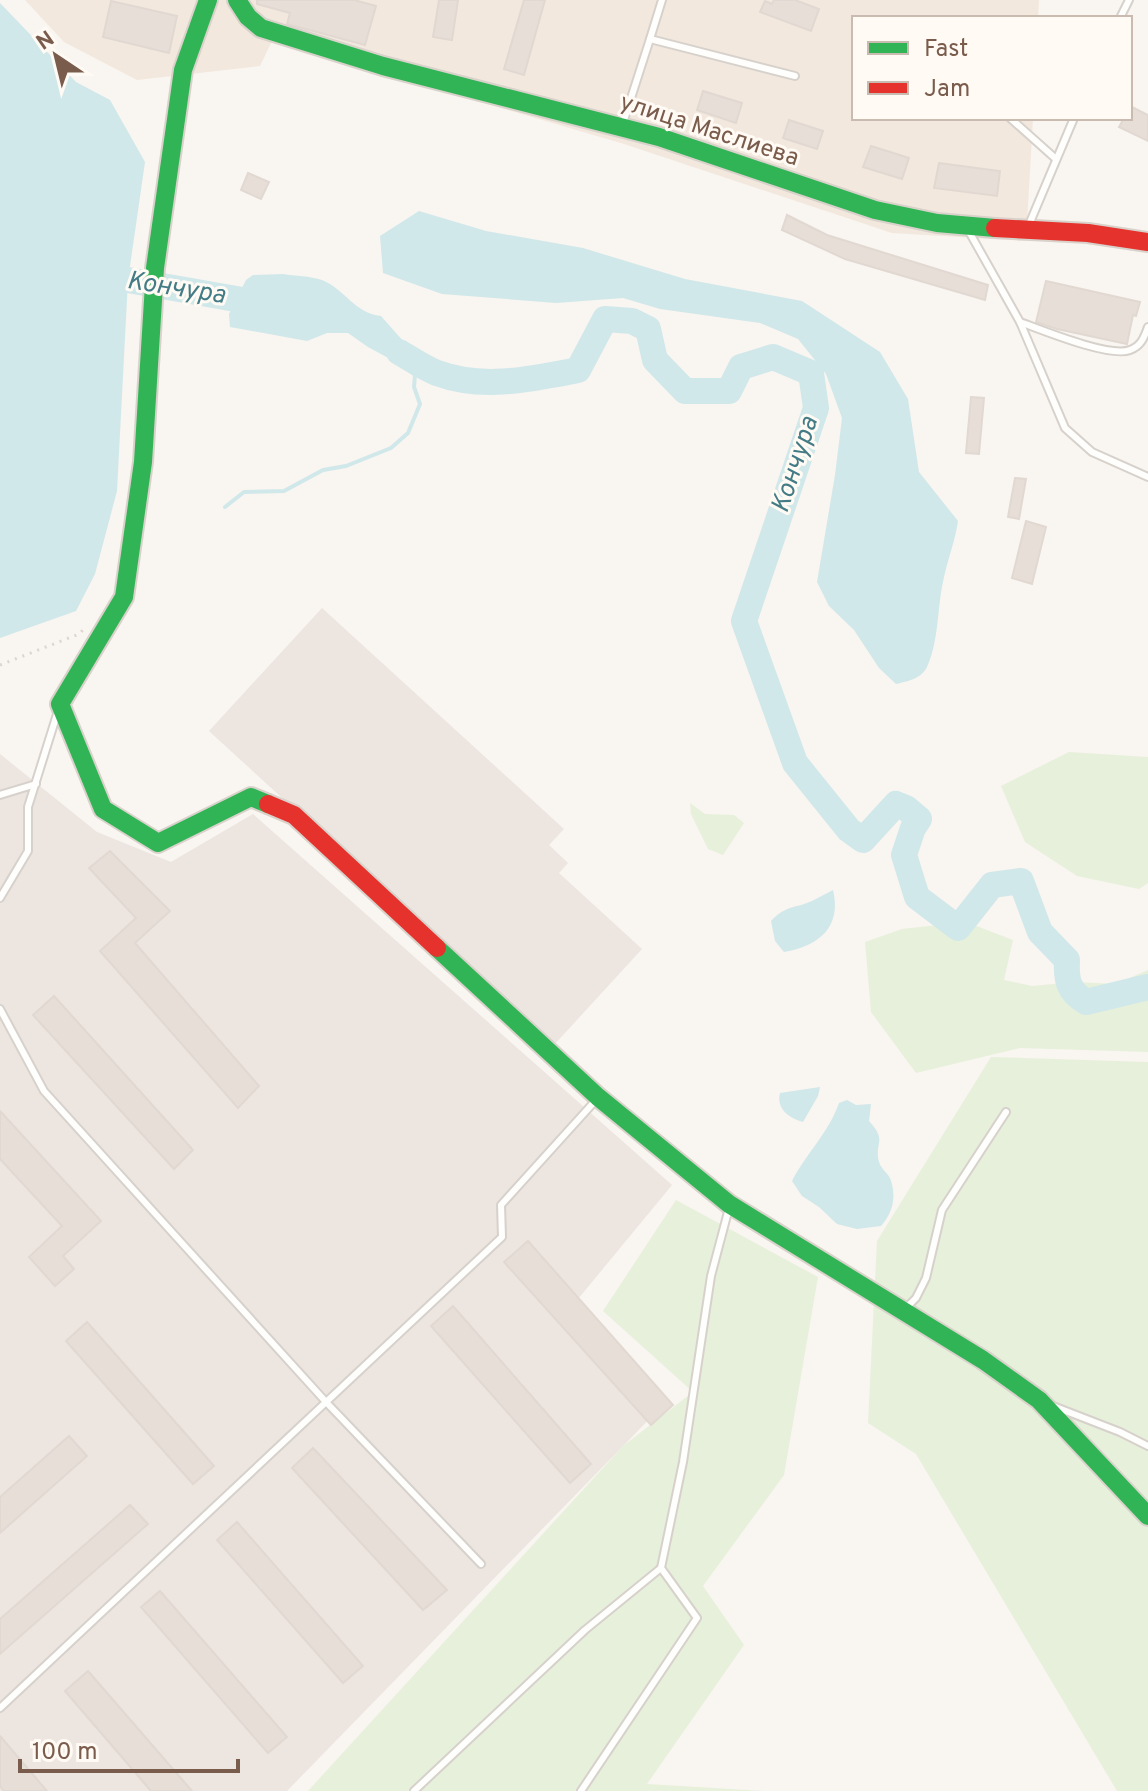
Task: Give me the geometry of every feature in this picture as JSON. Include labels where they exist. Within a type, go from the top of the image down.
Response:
[{"type":"street","points":[[208,0],[183,70],[155,268],[143,462],[124,597],[60,704],[103,809],[158,843],[251,797],[294,815],[598,1097],[729,1204],[983,1360],[1039,1400],[1148,1516]]},
{"type":"street","name":"улица Маслиева","points":[[237,0],[248,17],[261,28],[383,66],[622,126],[872,209],[910,218],[1027,230],[1093,233],[1148,242]]},
{"type":"lane","points":[[622,126],[662,0]]},
{"type":"lane","points":[[650,39],[795,76]]},
{"type":"lane","points":[[1012,120],[1056,159]]},
{"type":"lane","points":[[1027,230],[1073,120]]},
{"type":"lane","points":[[965,224],[1020,322],[1065,428],[1092,452],[1148,477]]},
{"type":"lane","points":[[1020,322],[1095,348],[1127,352],[1143,342],[1148,327]]},
{"type":"lane","points":[[0,898],[28,851],[28,807],[60,704]]},
{"type":"lane","points":[[0,795],[36,784]]},
{"type":"lane","points":[[0,1009],[44,1091],[326,1402],[481,1564]]},
{"type":"lane","points":[[0,1708],[502,1237],[501,1205],[598,1097]]},
{"type":"lane","points":[[903,1312],[916,1298],[926,1278],[942,1210],[1006,1112]]},
{"type":"lane","points":[[414,1791],[585,1630],[661,1568],[683,1462],[711,1276],[729,1204]]},
{"type":"lane","points":[[1039,1400],[1148,1446]]},
{"type":"lane","points":[[581,1791],[697,1618],[661,1568]]},
{"type":"path","points":[[0,665],[79,634],[90,625]]},
{"type":"shaded area","points":[[25,0],[1039,0],[1038,16],[852,16],[852,120],[1033,120],[1026,241],[892,233],[621,143],[272,41],[260,66],[137,80],[64,42]]},
{"type":"shaded area","points":[[322,608],[564,829],[549,845],[568,863],[559,873],[642,949],[553,1046],[209,731]]},
{"type":"shaded area","points":[[0,754],[97,832],[171,862],[253,814],[672,1185],[578,1299],[665,1403],[287,1791],[0,1791]]},
{"type":"green space","points":[[1069,752],[1148,757],[1148,883],[1139,889],[1077,876],[1025,842],[1001,786]]},
{"type":"green space","points":[[690,803],[705,814],[734,815],[744,823],[723,855],[708,849],[691,814]]},
{"type":"green space","points":[[966,922],[1013,940],[1004,980],[1032,986],[1075,982],[1116,984],[1148,970],[1148,1052],[1020,1048],[916,1073],[871,1012],[865,942],[902,929]]},
{"type":"green space","points":[[991,1057],[1148,1062],[1148,1791],[1117,1791],[916,1454],[868,1423],[877,1241]]},
{"type":"green space","points":[[676,1200],[818,1277],[784,1475],[703,1586],[744,1645],[647,1784],[765,1791],[308,1791],[623,1446],[693,1392],[603,1311]]},
{"type":"water","points":[[0,3],[76,82],[110,100],[145,162],[128,280],[117,491],[95,574],[76,611],[0,638]]},
{"type":"water","points":[[419,211],[486,231],[583,248],[685,279],[802,301],[880,352],[908,399],[919,472],[958,521],[943,582],[934,647],[924,671],[914,679],[896,684],[879,668],[854,630],[829,606],[817,582],[842,418],[826,374],[798,339],[760,323],[660,309],[623,298],[556,303],[442,294],[383,273],[380,236]]},
{"type":"water","points":[[283,274],[322,280],[364,311],[381,316],[427,368],[414,377],[405,367],[348,333],[327,333],[307,341],[230,327],[229,314],[246,280],[253,275]]},
{"type":"water","points":[[833,890],[834,914],[825,933],[808,945],[784,952],[775,941],[771,921],[787,909],[808,903]]},
{"type":"water","points":[[820,1087],[803,1122],[789,1115],[780,1104],[780,1093]]},
{"type":"water","points":[[847,1100],[856,1105],[871,1104],[869,1121],[878,1133],[879,1162],[890,1178],[893,1191],[891,1210],[881,1226],[857,1229],[837,1224],[802,1196],[792,1181],[839,1103]]},
{"type":"building","points":[[257,0],[354,0],[376,6],[365,45],[287,24],[290,13],[257,4]]},
{"type":"building","points":[[439,0],[458,0],[452,40],[433,37]]},
{"type":"building","points":[[524,0],[545,0],[524,75],[504,69]]},
{"type":"building","points":[[774,0],[795,0],[819,9],[811,31],[760,12],[765,1],[772,4]]},
{"type":"building","points":[[111,1],[177,16],[169,53],[103,37]]},
{"type":"building","points":[[703,91],[742,103],[736,123],[697,110]]},
{"type":"building","points":[[1132,107],[1148,115],[1148,141],[1119,127],[1123,120],[1132,120]]},
{"type":"building","points":[[789,120],[823,131],[817,149],[783,138]]},
{"type":"building","points":[[871,146],[909,158],[902,179],[863,167]]},
{"type":"building","points":[[939,163],[1000,171],[997,196],[934,188]]},
{"type":"building","points":[[248,173],[269,182],[261,199],[241,190]]},
{"type":"building","points":[[787,215],[827,235],[988,285],[985,300],[845,259],[782,230]]},
{"type":"building","points":[[1046,281],[1140,302],[1136,316],[1133,315],[1127,344],[1036,322]]},
{"type":"building","points":[[971,397],[984,398],[979,454],[966,453]]},
{"type":"building","points":[[1015,478],[1026,479],[1019,519],[1008,517]]},
{"type":"building","points":[[1026,521],[1046,527],[1032,584],[1012,578]]},
{"type":"building","points":[[110,851],[170,911],[135,943],[259,1086],[238,1108],[100,951],[136,918],[89,868]]},
{"type":"building","points":[[54,996],[193,1150],[174,1169],[33,1015]]},
{"type":"building","points":[[0,1111],[101,1221],[63,1256],[74,1269],[55,1286],[29,1257],[62,1226],[0,1159]]},
{"type":"building","points":[[528,1241],[673,1405],[651,1425],[504,1262]]},
{"type":"building","points":[[453,1306],[591,1464],[570,1483],[431,1326]]},
{"type":"building","points":[[87,1322],[214,1466],[193,1484],[66,1341]]},
{"type":"building","points":[[69,1436],[87,1456],[0,1533],[0,1497]]},
{"type":"building","points":[[313,1448],[447,1590],[423,1610],[292,1468]]},
{"type":"building","points":[[130,1505],[148,1524],[0,1654],[0,1619]]},
{"type":"building","points":[[237,1522],[363,1666],[343,1683],[217,1540]]},
{"type":"building","points":[[160,1591],[287,1737],[268,1753],[141,1607]]},
{"type":"building","points":[[88,1671],[192,1791],[151,1791],[65,1691]]},
{"type":"building","points":[[0,1736],[47,1791],[4,1791],[0,1786]]},
{"type":"waterway","name":"Кончура","points":[[128,280],[270,305]]},
{"type":"waterway","name":"Кончура","points":[[399,352],[432,371],[454,378],[489,382],[543,377],[578,370],[605,319],[632,321],[648,329],[655,360],[685,391],[729,391],[741,367],[773,357],[811,373],[816,408],[744,621],[795,763],[849,830],[863,840],[896,804],[919,819],[904,855],[917,897],[958,928],[992,885],[1021,881],[1040,932],[1067,960],[1069,984],[1075,994],[1086,1002],[1148,987]]},
{"type":"waterway","points":[[225,507],[244,492],[284,491],[323,470],[346,466],[391,448],[408,433],[420,404],[414,387],[415,375]]},
{"type":"traffic: fast","points":[[208,0],[183,70],[155,268],[143,462],[124,597],[60,704],[103,809],[158,843],[251,797],[268,804]]},
{"type":"traffic: fast","points":[[237,0],[248,17],[261,28],[383,66],[659,137],[875,210],[937,223],[995,228]]},
{"type":"traffic: fast","points":[[437,948],[598,1097],[729,1204],[983,1360],[1039,1400],[1148,1516]]},
{"type":"traffic: jam","points":[[995,228],[1088,233],[1148,242]]},
{"type":"traffic: jam","points":[[268,804],[294,815],[437,948]]}]
